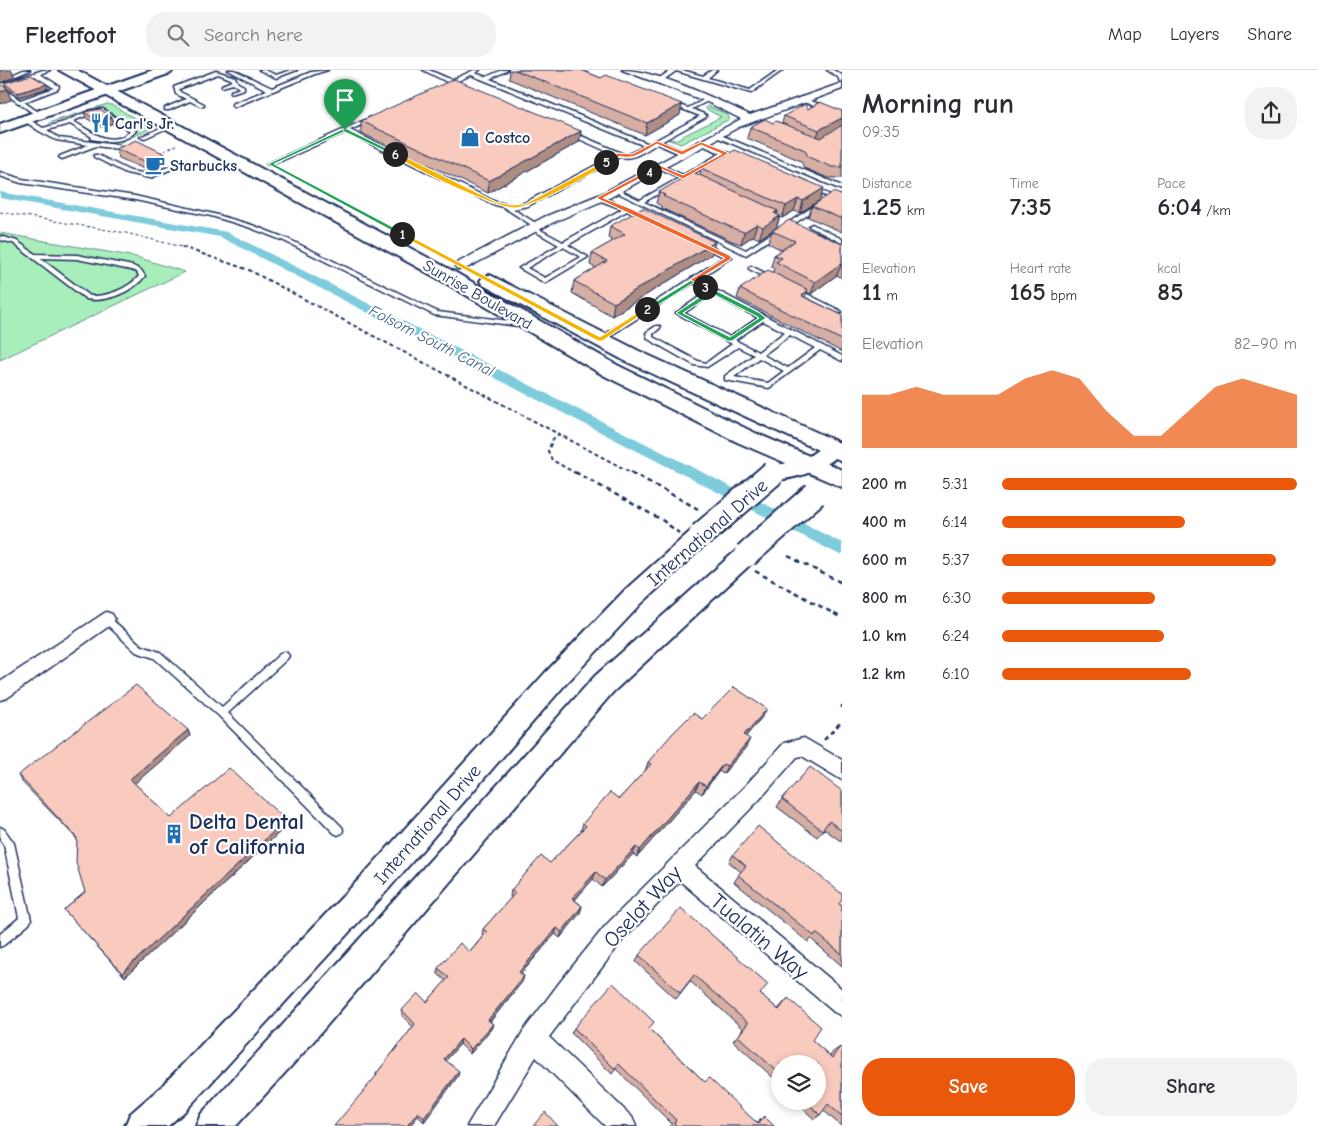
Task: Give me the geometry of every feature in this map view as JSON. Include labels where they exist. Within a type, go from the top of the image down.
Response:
[{"type":"main road","name":"Sunrise Boulevard","points":[[66,70],[105,92],[270,164],[600,340],[743,409],[839,448]]},
{"type":"main road","name":"Sunrise Boulevard","points":[[95,70],[123,85],[168,118],[610,370],[745,437],[842,479]]},
{"type":"main road","points":[[0,129],[166,70]]},
{"type":"main road","points":[[401,251],[423,256],[440,265],[461,266]]},
{"type":"main road","points":[[212,1126],[292,1040],[604,684],[815,494],[811,465],[839,448]]},
{"type":"main road","name":"International Drive","points":[[142,1126],[174,1098],[375,883],[554,680],[634,596],[697,538],[773,474],[811,465]]},
{"type":"street","points":[[626,70],[660,80],[710,99],[754,120]]},
{"type":"street","points":[[461,266],[535,226],[615,190],[716,135],[801,99],[841,85]]},
{"type":"street","points":[[0,692],[106,619]]},
{"type":"street","points":[[804,747],[842,770]]},
{"type":"street","name":"Oselot Way","points":[[480,1126],[533,1039],[568,990],[614,933],[753,792],[791,749],[804,747]]},
{"type":"street","name":"Tualatin Way","points":[[678,866],[842,1004]]},
{"type":"street","points":[[533,1039],[558,1061],[623,1126]]},
{"type":"lane","points":[[0,80],[28,70],[57,87],[20,102]]},
{"type":"lane","points":[[41,130],[93,111],[103,110],[133,131],[129,135],[116,140],[96,139],[86,143],[58,139],[41,130],[20,102],[3,92],[0,88],[48,70]]},
{"type":"lane","points":[[230,70],[272,90]]},
{"type":"lane","points":[[261,70],[276,77],[295,70]]},
{"type":"lane","points":[[234,105],[322,70]]},
{"type":"lane","points":[[425,70],[470,89]]},
{"type":"lane","points":[[444,85],[478,70]]},
{"type":"lane","points":[[486,79],[506,70]]},
{"type":"lane","points":[[660,80],[675,70],[751,92],[781,70]]},
{"type":"lane","points":[[704,78],[715,70]]},
{"type":"lane","points":[[829,70],[840,76],[841,85]]},
{"type":"lane","points":[[202,105],[176,91],[178,86],[218,72],[233,78],[242,89],[233,92],[248,100]]},
{"type":"lane","points":[[471,73],[650,146]]},
{"type":"lane","points":[[224,86],[236,83]]},
{"type":"lane","points":[[143,137],[190,99]]},
{"type":"lane","points":[[689,109],[710,99]]},
{"type":"lane","points":[[801,99],[842,115]]},
{"type":"lane","points":[[567,132],[626,157],[634,155],[704,116],[666,101]]},
{"type":"lane","points":[[270,164],[380,114]]},
{"type":"lane","points":[[67,122],[74,123],[96,139],[118,147]]},
{"type":"lane","points":[[345,130],[504,206],[563,244],[585,257],[545,280],[522,268],[563,244],[627,209]]},
{"type":"lane","points":[[716,135],[842,188]]},
{"type":"lane","points":[[62,157],[96,139]]},
{"type":"lane","points":[[657,142],[682,153]]},
{"type":"lane","points":[[701,143],[744,160]]},
{"type":"lane","points":[[640,202],[726,153]]},
{"type":"lane","points":[[504,206],[526,205],[620,154]]},
{"type":"lane","points":[[96,156],[128,172],[150,176],[186,162]]},
{"type":"lane","points":[[659,166],[701,185]]},
{"type":"lane","points":[[0,174],[22,182],[135,198],[212,215],[250,226],[286,240],[436,314],[532,325]]},
{"type":"lane","points":[[615,190],[746,253],[832,197],[806,186]]},
{"type":"lane","points":[[598,198],[652,221]]},
{"type":"lane","points":[[780,221],[788,225]]},
{"type":"lane","points":[[812,226],[842,241]]},
{"type":"lane","points":[[0,238],[15,242],[85,297],[92,299],[105,297],[138,282],[142,276],[139,271],[133,268],[90,259],[35,256]]},
{"type":"lane","points":[[600,340],[729,258],[695,241]]},
{"type":"lane","points":[[751,268],[777,281]]},
{"type":"lane","points":[[693,280],[842,359]]},
{"type":"lane","points":[[785,285],[841,311]]},
{"type":"lane","points":[[672,318],[713,291]]},
{"type":"lane","points":[[679,313],[789,371]]},
{"type":"lane","points":[[658,327],[649,333],[650,338],[696,363],[707,365],[763,318]]},
{"type":"lane","points":[[789,332],[728,378],[769,386],[819,348]]},
{"type":"lane","points":[[106,619],[140,650],[157,655],[222,713],[338,830]]},
{"type":"lane","points":[[222,713],[284,656]]},
{"type":"lane","points":[[0,832],[10,843],[25,920],[0,941]]},
{"type":"path","points":[[162,158],[156,155],[181,142]]},
{"type":"path","points":[[0,212],[142,235],[222,258],[249,270],[560,434],[698,510]]},
{"type":"path","points":[[560,434],[553,439],[548,451],[552,460],[697,538]]},
{"type":"path","points":[[788,556],[842,584]]},
{"type":"path","points":[[742,559],[842,618]]},
{"type":"path","points":[[804,747],[827,739],[842,721]]},
{"type":"green space","points":[[107,104],[152,128],[114,145],[96,142],[122,139],[136,131],[133,127],[101,109],[49,123]]},
{"type":"green space","points":[[707,106],[727,114],[730,119],[681,144],[667,139],[675,140],[721,117],[706,109]]},
{"type":"green space","points":[[0,233],[136,257],[185,272],[0,360]]},
{"type":"building","points":[[515,70],[581,70],[601,78],[606,75],[682,104],[647,123]]},
{"type":"building","points":[[31,75],[47,84],[18,93],[4,83]]},
{"type":"building","name":"Costco","points":[[454,79],[581,131],[489,181],[361,121]]},
{"type":"building","points":[[0,84],[8,89],[0,92]]},
{"type":"building","points":[[820,102],[842,111],[842,118],[819,130],[784,116],[805,104],[808,109]]},
{"type":"building","points":[[100,109],[112,117],[99,122],[84,112]]},
{"type":"building","points":[[765,119],[773,123],[776,121],[821,138],[842,125],[842,167],[832,167],[808,157],[805,150],[750,127]]},
{"type":"building","points":[[136,140],[165,154],[147,162],[116,149]]},
{"type":"building","points":[[735,150],[824,188],[803,201],[798,199],[786,206],[701,168]]},
{"type":"building","points":[[693,172],[778,211],[774,213],[780,216],[763,227],[757,224],[744,232],[663,196],[665,195],[659,192]]},
{"type":"building","points":[[833,192],[842,194],[842,219],[812,206]]},
{"type":"building","points":[[643,208],[715,242],[614,303],[574,281],[607,261],[592,253],[625,234],[610,226]]},
{"type":"building","points":[[789,220],[842,244],[842,263],[815,282],[776,262],[782,258],[774,255],[795,241],[772,231]]},
{"type":"building","points":[[768,270],[808,290],[802,296],[842,315],[842,340],[740,289]]},
{"type":"building","name":"Delta Dental of California","points":[[136,685],[188,730],[130,779],[171,818],[229,768],[286,820],[122,973],[64,910],[85,892],[76,863],[77,838],[18,775]]},
{"type":"building","points":[[734,687],[767,709],[744,735],[750,739],[727,766],[723,764],[706,786],[699,782],[640,850],[636,847],[605,880],[596,872],[572,898],[582,906],[562,932],[557,928],[519,972],[524,976],[488,1020],[493,1024],[471,1049],[461,1039],[444,1059],[459,1071],[424,1118],[418,1112],[407,1126],[334,1126],[377,1075],[415,1024],[402,1010],[418,993],[427,1002],[449,977],[438,968],[460,943],[470,952],[487,932],[483,929],[515,893],[511,890],[541,856],[550,863],[586,826],[583,823],[610,792],[619,799],[651,764],[648,762],[672,734],[693,713],[702,719]]},
{"type":"building","points":[[810,767],[842,791],[842,831],[829,821],[822,830],[782,799]]},
{"type":"building","points":[[758,826],[842,894],[842,900],[839,904],[842,906],[842,954],[816,933],[814,936],[738,875],[746,866],[733,855]]},
{"type":"building","points":[[681,908],[768,984],[760,994],[779,1010],[788,998],[821,1027],[812,1040],[832,1058],[840,1047],[842,1049],[842,1116],[828,1104],[826,1107],[826,1055],[771,1055],[771,1066],[738,1036],[748,1023],[694,975],[680,993],[639,955]]},
{"type":"building","points":[[613,983],[654,1022],[649,1029],[705,1082],[709,1078],[758,1124],[764,1116],[774,1126],[677,1126],[674,1123],[676,1120],[619,1064],[615,1069],[574,1028]]},
{"type":"building","points":[[815,1110],[824,1110],[820,1115]]},
{"type":"building","points":[[545,1112],[558,1126],[533,1126]]},
{"type":"waterway","name":"Folsom South Canal","points":[[0,195],[223,234],[842,550]]},
{"type":"place","name":"Carl's Jr.","points":[[100,123]]},
{"type":"place","name":"Costco","points":[[470,137]]},
{"type":"place","name":"Starbucks","points":[[155,165]]},
{"type":"place","name":"Delta Dental of California","points":[[174,834]]},
{"type":"route","points":[[345,130],[270,164],[600,340],[693,280],[763,318],[730,340],[679,313],[713,291],[693,280],[729,258],[627,209],[598,198],[659,166],[683,177],[726,153],[701,143],[682,153],[657,142],[634,155],[626,157],[620,154],[526,205],[512,207],[494,203],[345,130]]}]
